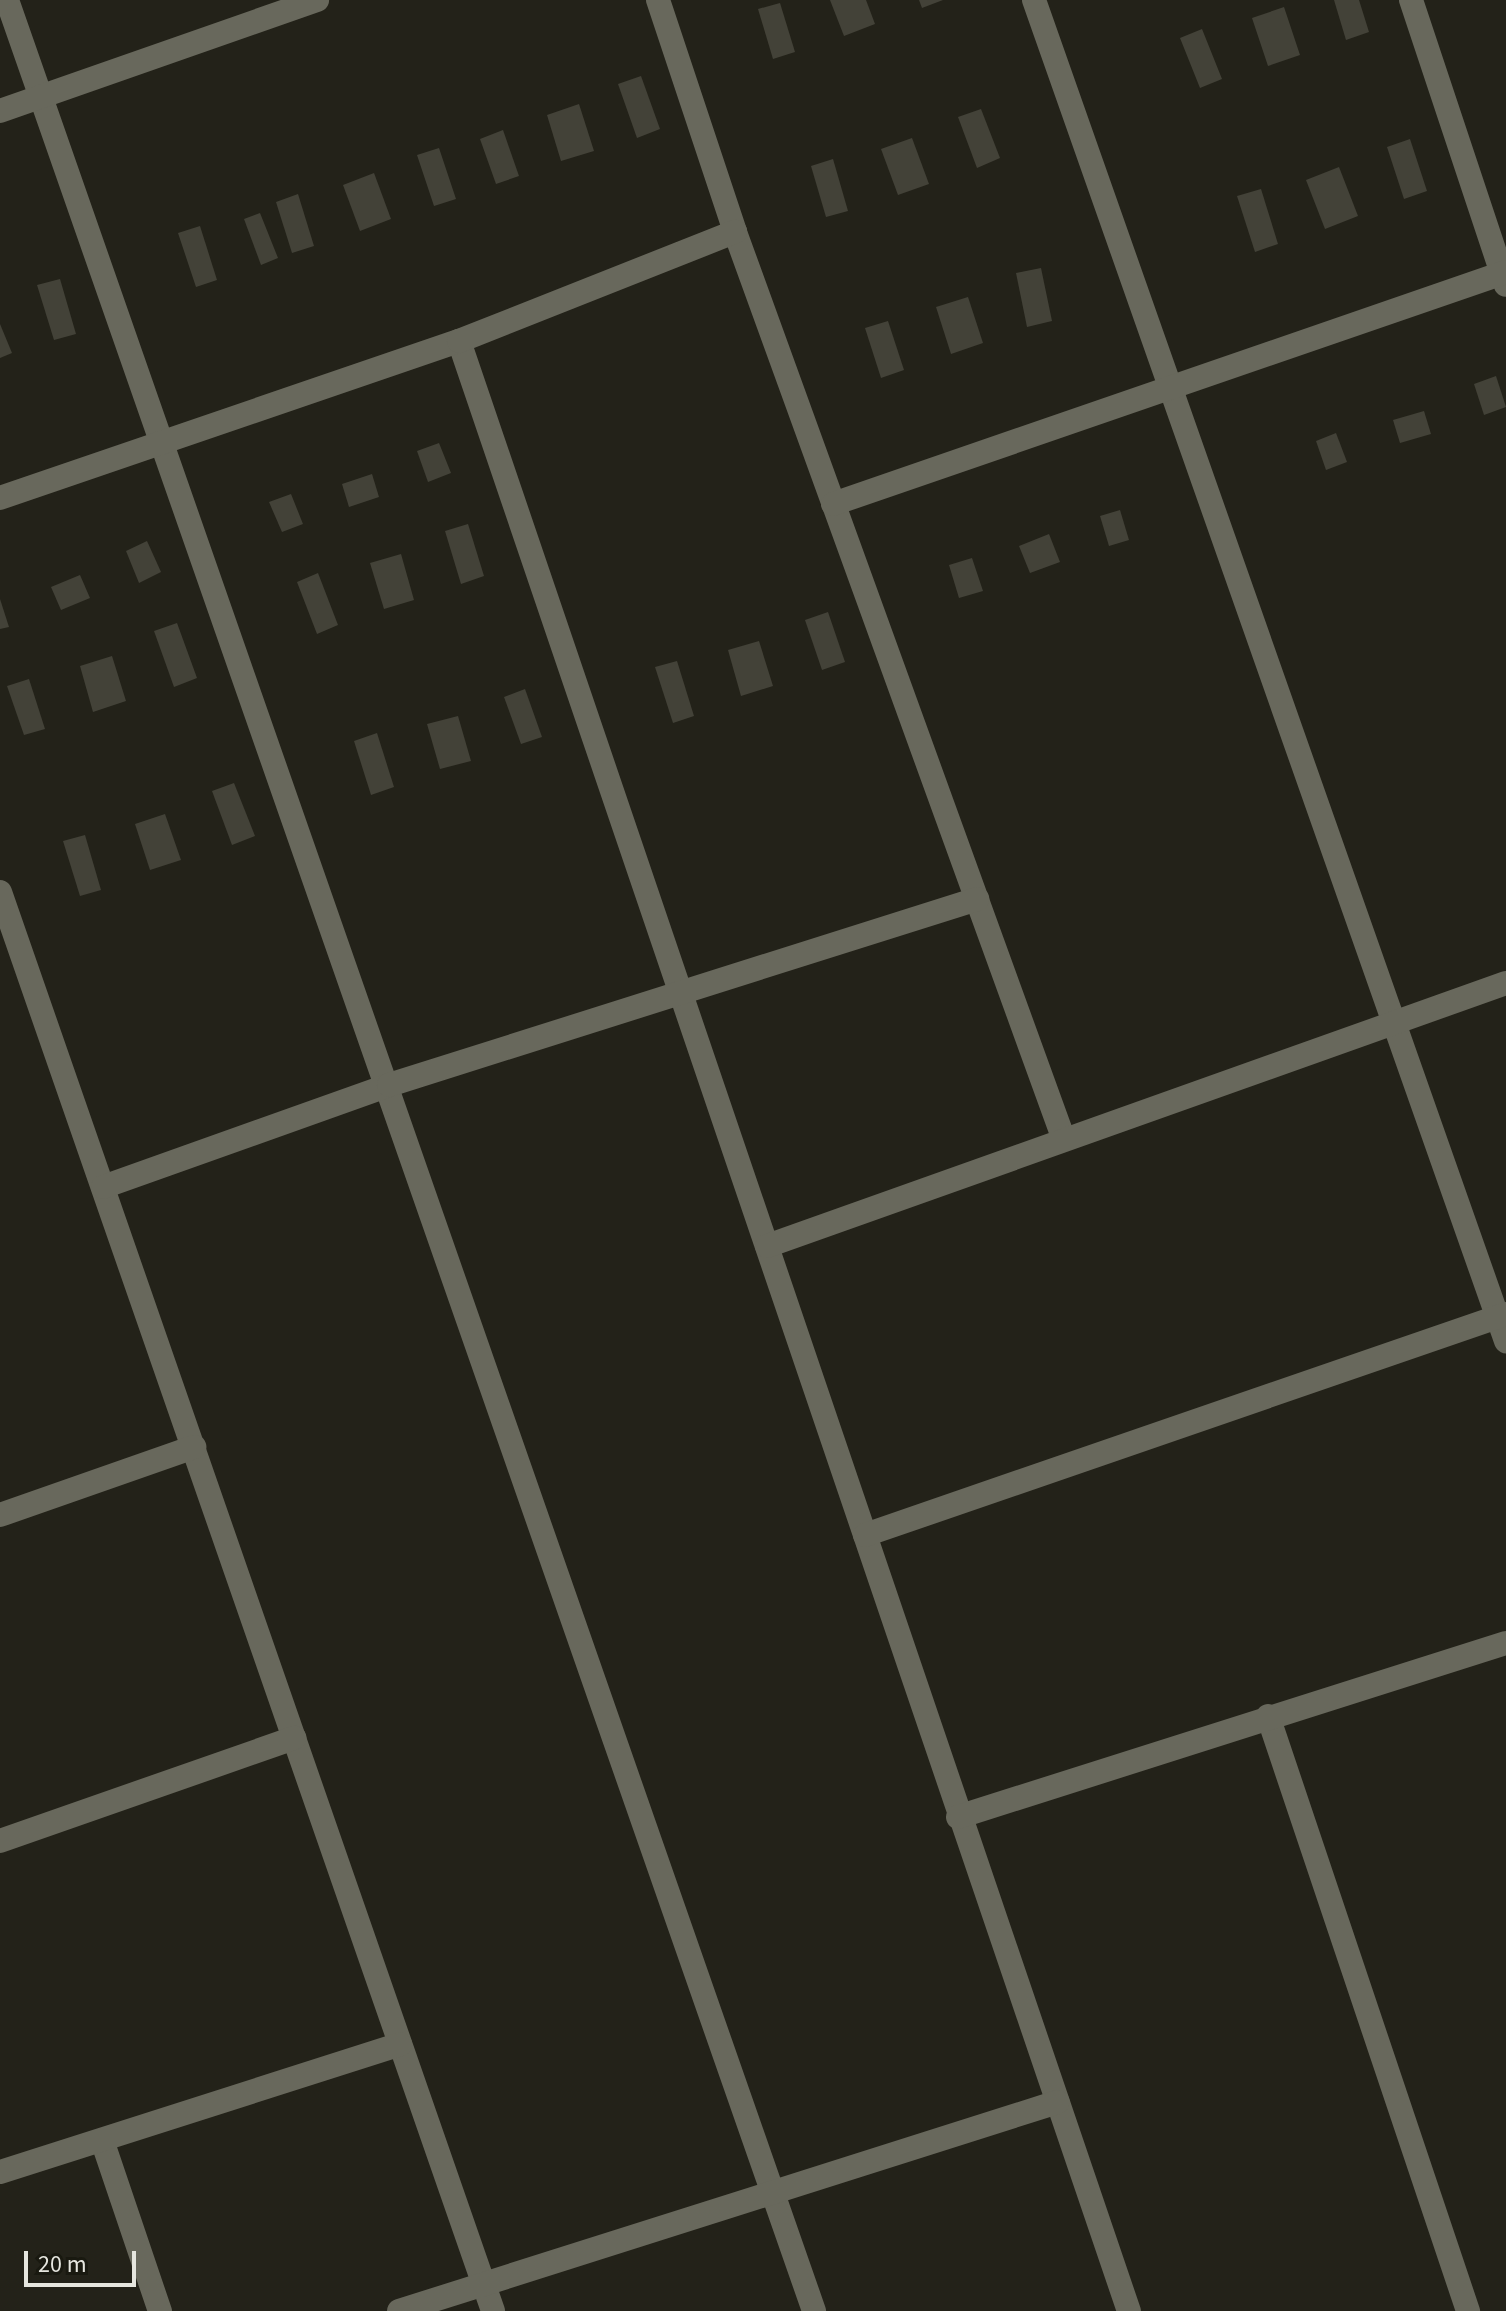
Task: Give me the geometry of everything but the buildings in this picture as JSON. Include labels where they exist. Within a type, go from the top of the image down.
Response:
[{"type":"street","points":[[7,0],[389,1085],[814,2311]]},
{"type":"street","points":[[0,111],[317,0]]},
{"type":"street","points":[[658,0],[735,232],[1063,1137]]},
{"type":"street","points":[[1034,0],[1394,1022],[1502,1315],[1506,1341]]},
{"type":"street","points":[[833,504],[1170,387],[1505,277],[1411,0]]},
{"type":"street","points":[[0,498],[162,440],[459,341],[735,232]]},
{"type":"street","points":[[459,341],[958,1817],[1129,2311]]},
{"type":"street","points":[[0,892],[493,2311]]},
{"type":"street","points":[[103,1187],[389,1085],[977,899]]},
{"type":"street","points":[[767,1246],[1063,1137],[1506,983]]},
{"type":"street","points":[[865,1535],[1502,1315]]},
{"type":"street","points":[[0,1515],[194,1447]]},
{"type":"street","points":[[958,1817],[1268,1716],[1506,1643]]},
{"type":"street","points":[[1268,1716],[1468,2311]]},
{"type":"street","points":[[0,1841],[294,1738]]},
{"type":"street","points":[[0,2172],[400,2044]]},
{"type":"street","points":[[399,2311],[1058,2102]]},
{"type":"street","points":[[102,2140],[160,2311]]}]
